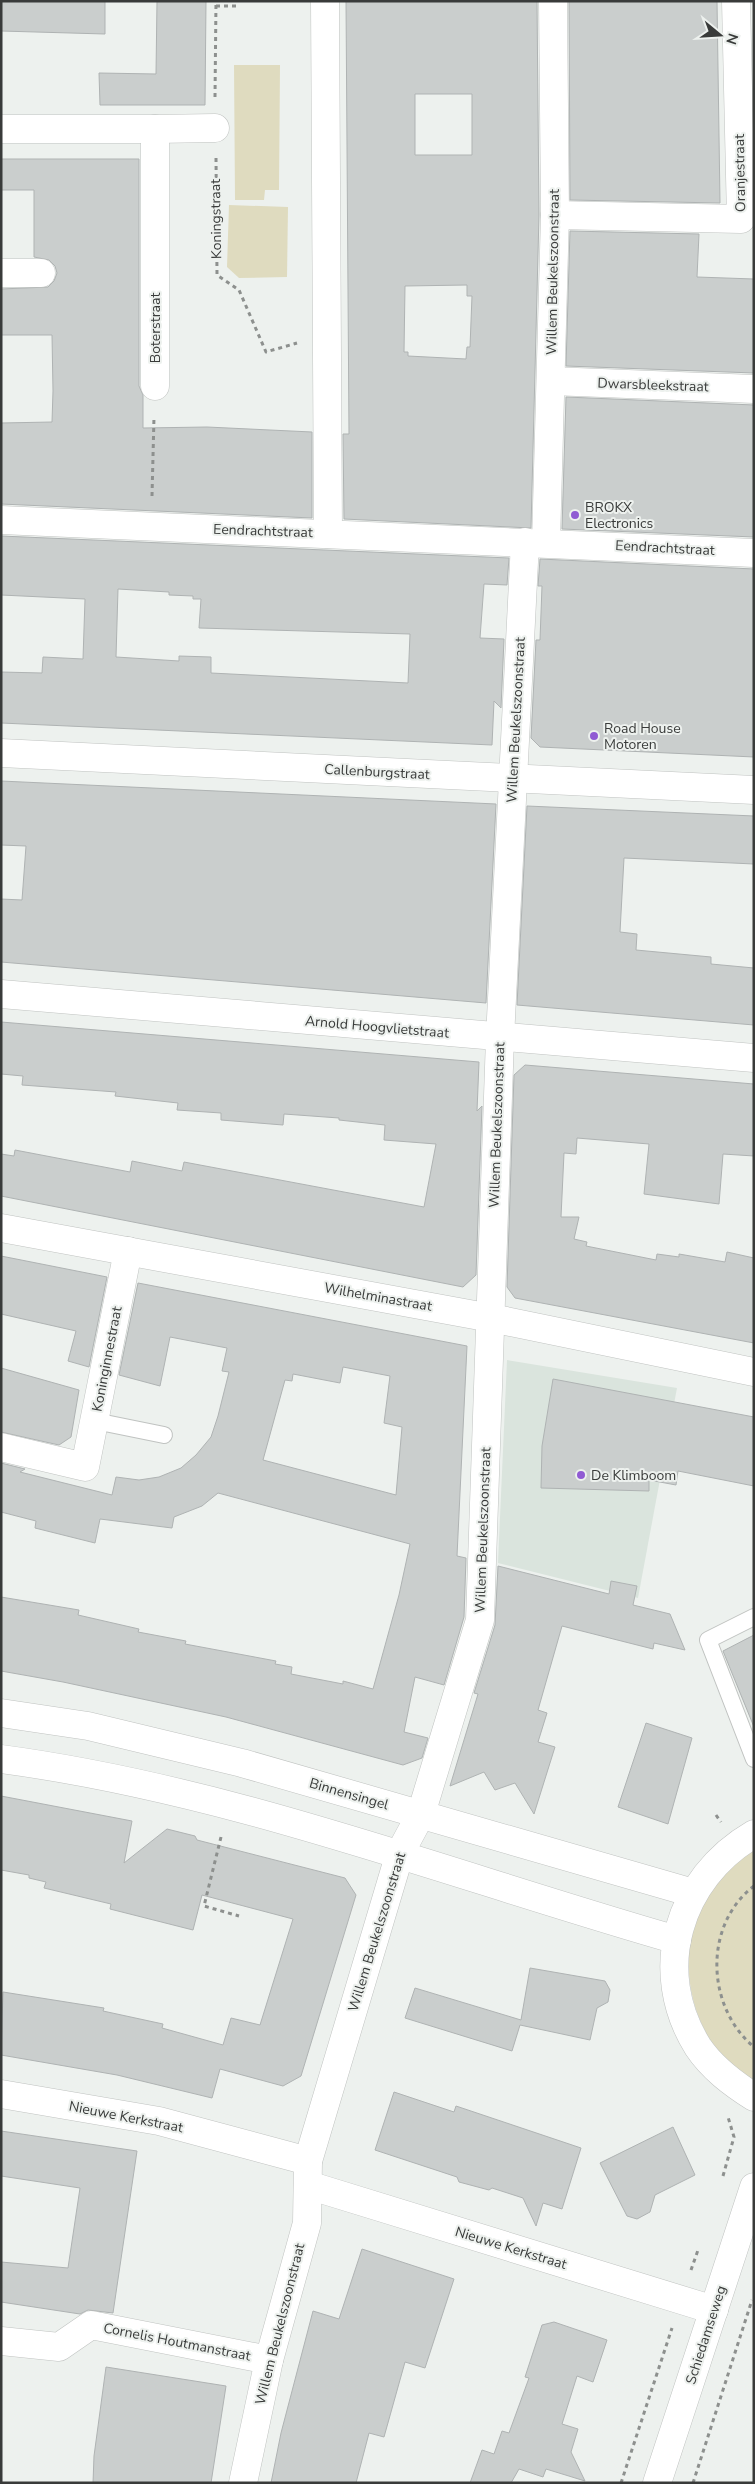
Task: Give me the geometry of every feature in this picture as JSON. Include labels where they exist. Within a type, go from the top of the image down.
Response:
[{"type":"street","points":[[325,1],[328,534]]},
{"type":"street","name":"Willem Beukelszoonstraat","points":[[243,2483],[269,2360],[306,2223],[308,2173],[400,1853],[421,1814],[480,1620],[500,1038],[514,779],[535,542],[552,380],[554,215],[553,1]]},
{"type":"street","name":"Oranjestraat","points":[[554,215],[741,219],[736,1]]},
{"type":"street","points":[[1,129],[215,128]]},
{"type":"street","name":"Boterstraat","points":[[155,129],[155,386]]},
{"type":"street","points":[[1,273],[41,273]]},
{"type":"street","name":"Dwarsbleekstraat","points":[[552,380],[754,389]]},
{"type":"street","name":"Eendrachtstraat","points":[[1,520],[754,552]]},
{"type":"street","name":"Callenburgstraat","points":[[1,752],[754,790]]},
{"type":"street","name":"Arnold Hoogvlietstraat","points":[[1,994],[500,1038],[754,1058]]},
{"type":"street","name":"Wilhelminastraat","points":[[1,1228],[491,1318],[754,1372]]},
{"type":"street","name":"Koninginnestraat","points":[[1,1447],[86,1467],[128,1251]]},
{"type":"street","name":"Binnensingel","points":[[1,1713],[107,1730],[242,1763],[693,1894]]},
{"type":"street","points":[[1,1759],[49,1766],[229,1805],[400,1853],[518,1894],[677,1940]]},
{"type":"street","points":[[754,1834],[721,1857],[705,1874],[693,1894],[683,1916],[677,1940],[675,1985],[688,2028],[698,2047],[711,2064],[731,2082],[754,2097]]},
{"type":"street","name":"Nieuwe Kerkstraat","points":[[1,2094],[159,2121],[714,2310]]},
{"type":"street","name":"Schiedamseweg","points":[[657,2483],[754,2187]]},
{"type":"street","name":"Cornelis Houtmanstraat","points":[[1,2341],[59,2348],[91,2325],[269,2360]]},
{"type":"lane","points":[[95,1421],[164,1436]]},
{"type":"lane","points":[[754,1617],[708,1640],[754,1759]]},
{"type":"path","name":"Koningstraat","points":[[216,1],[217,275],[239,290],[266,352],[298,342],[327,343]]},
{"type":"path","points":[[216,6],[238,6]]},
{"type":"path","points":[[151,526],[155,386]]},
{"type":"path","points":[[221,1837],[204,1906],[239,1916]]},
{"type":"path","points":[[754,1886],[734,1908],[723,1929],[717,1952],[716,1976],[721,2000],[731,2021],[754,2047]]},
{"type":"path","points":[[693,2483],[754,2293]]},
{"type":"shaded area","points":[[234,65],[280,65],[279,190],[265,190],[264,200],[235,200]]},
{"type":"shaded area","points":[[229,205],[288,207],[287,277],[239,278],[227,267]]},
{"type":"shaded area","name":"De Klimboom","points":[[507,1360],[677,1388],[638,1598],[498,1563]]},
{"type":"shaded area","points":[[754,1850],[754,2082],[721,2054],[712,2043],[701,2023],[689,1979],[689,1956],[692,1934],[699,1912],[709,1891],[727,1870]]},
{"type":"building","points":[[1,1],[105,1],[105,34],[1,31]]},
{"type":"building","points":[[157,1],[206,1],[205,105],[100,105],[99,73],[156,74]]},
{"type":"building","points":[[346,1],[537,1],[539,215],[531,528],[344,519],[343,434],[349,434]],"holes":[[[415,94],[472,94],[472,155],[415,155]],[[467,285],[467,296],[472,296],[470,347],[467,347],[466,359],[408,356],[408,352],[404,352],[405,286]]]},
{"type":"building","points":[[569,1],[717,1],[720,203],[570,200]]},
{"type":"building","points":[[1,159],[139,159],[139,386],[143,395],[143,428],[207,427],[312,432],[312,518],[1,504],[1,423],[52,422],[53,391],[52,335],[1,335],[1,289],[48,287],[54,281],[57,273],[55,266],[49,260],[34,257],[34,190],[1,190]]},
{"type":"building","points":[[570,231],[699,234],[697,277],[754,279],[754,373],[566,366]]},
{"type":"building","points":[[566,397],[754,405],[754,537],[562,529]]},
{"type":"building","points":[[1,536],[509,558],[507,585],[484,584],[480,638],[504,639],[501,708],[494,701],[492,745],[1,723],[1,672],[42,673],[43,657],[83,659],[85,599],[1,595]],"holes":[[[118,589],[169,592],[169,595],[193,596],[193,599],[201,599],[199,628],[410,634],[408,683],[211,673],[211,657],[179,656],[179,661],[116,657]]]},
{"type":"building","points":[[540,559],[754,569],[754,757],[540,747],[531,738],[536,640],[540,640],[542,586],[538,586]]},
{"type":"building","points":[[1,781],[496,804],[486,1003],[1,962],[1,899],[22,900],[26,846],[1,845]]},
{"type":"building","points":[[527,806],[754,816],[754,864],[624,858],[620,932],[637,934],[636,950],[711,957],[711,964],[754,968],[754,1025],[517,1005]]},
{"type":"building","points":[[1,1022],[479,1062],[477,1111],[482,1106],[476,1275],[463,1287],[1,1196],[1,1154],[14,1156],[15,1150],[130,1172],[132,1161],[182,1171],[184,1162],[424,1207],[436,1144],[384,1140],[385,1125],[339,1120],[339,1118],[284,1114],[283,1125],[221,1120],[221,1113],[177,1110],[178,1103],[115,1096],[116,1092],[22,1085],[23,1076],[1,1074]]},
{"type":"building","points":[[525,1065],[754,1084],[754,1156],[723,1154],[719,1204],[644,1194],[649,1144],[577,1138],[576,1154],[564,1153],[561,1217],[579,1217],[574,1239],[587,1242],[586,1246],[656,1260],[657,1254],[679,1257],[679,1254],[725,1262],[727,1252],[754,1258],[754,1343],[515,1298],[507,1287],[514,1075]]},
{"type":"building","points":[[1,1256],[107,1277],[89,1367],[68,1361],[76,1331],[1,1314]]},
{"type":"building","points":[[138,1283],[467,1346],[457,1556],[466,1558],[464,1617],[444,1685],[415,1677],[404,1732],[428,1738],[422,1758],[403,1765],[226,1717],[63,1682],[1,1671],[1,1597],[79,1610],[78,1615],[139,1629],[138,1632],[186,1641],[185,1644],[276,1661],[275,1664],[292,1667],[291,1674],[343,1684],[343,1681],[373,1689],[399,1595],[410,1544],[218,1493],[202,1506],[174,1517],[172,1528],[100,1519],[95,1543],[35,1528],[36,1521],[1,1512],[1,1463],[25,1469],[20,1472],[112,1495],[116,1477],[139,1480],[159,1477],[181,1468],[196,1455],[211,1437],[229,1372],[222,1371],[227,1348],[170,1337],[160,1386],[119,1375]],"holes":[[[343,1367],[390,1376],[384,1423],[402,1427],[396,1495],[263,1460],[285,1380],[292,1381],[293,1374],[340,1383]]]},
{"type":"building","points":[[1,1368],[79,1390],[71,1437],[59,1445],[1,1432]]},
{"type":"building","points":[[553,1379],[754,1417],[754,1486],[678,1471],[676,1485],[649,1480],[649,1491],[541,1488],[542,1446]]},
{"type":"building","points":[[498,1566],[609,1594],[611,1581],[637,1586],[633,1605],[670,1614],[685,1650],[654,1643],[653,1649],[562,1626],[538,1710],[547,1713],[538,1742],[555,1747],[534,1814],[515,1783],[495,1790],[484,1772],[450,1786],[478,1694],[474,1693],[495,1625]]},
{"type":"building","points":[[754,1635],[754,1727],[723,1651]]},
{"type":"building","points":[[646,1723],[692,1738],[668,1824],[618,1807]]},
{"type":"building","points":[[1,1796],[132,1821],[124,1863],[167,1829],[195,1836],[197,1840],[345,1878],[356,1895],[301,2076],[283,2086],[220,2069],[212,2098],[117,2075],[1,2055],[3,1992],[104,2008],[103,2011],[163,2024],[162,2028],[223,2045],[231,2018],[260,2025],[293,1919],[202,1895],[193,1930],[110,1909],[111,1904],[44,1888],[46,1882],[29,1878],[29,1875],[1,1870]]},
{"type":"building","points":[[530,1968],[605,1981],[610,1990],[608,2002],[597,2008],[590,2040],[520,2025],[512,2051],[405,2018],[415,1988],[521,2020]]},
{"type":"building","points":[[394,2092],[454,2112],[456,2106],[581,2148],[562,2209],[543,2203],[536,2226],[523,2198],[492,2188],[489,2190],[459,2182],[457,2177],[375,2150]]},
{"type":"building","points":[[673,2127],[695,2175],[655,2195],[650,2212],[637,2219],[627,2216],[600,2163]]},
{"type":"building","points":[[1,2131],[137,2151],[113,2313],[88,2310],[80,2314],[1,2302],[1,2262],[68,2268],[80,2188],[1,2176]]},
{"type":"building","points":[[362,2249],[454,2279],[425,2368],[405,2362],[384,2437],[369,2433],[356,2483],[271,2483],[281,2433],[313,2311],[339,2319]]},
{"type":"building","points":[[554,2322],[607,2340],[593,2382],[577,2376],[562,2424],[578,2429],[571,2452],[585,2481],[546,2469],[543,2477],[519,2469],[511,2483],[470,2483],[482,2450],[494,2454],[502,2431],[509,2433],[529,2378],[525,2377],[542,2325]]},
{"type":"building","points":[[106,2367],[226,2386],[211,2483],[93,2483],[94,2456]]},
{"type":"place","name":"BROKX Electronics","points":[[575,515]]},
{"type":"place","name":"Road House Motoren","points":[[594,736]]},
{"type":"place","name":"De Klimboom","points":[[581,1475]]}]
